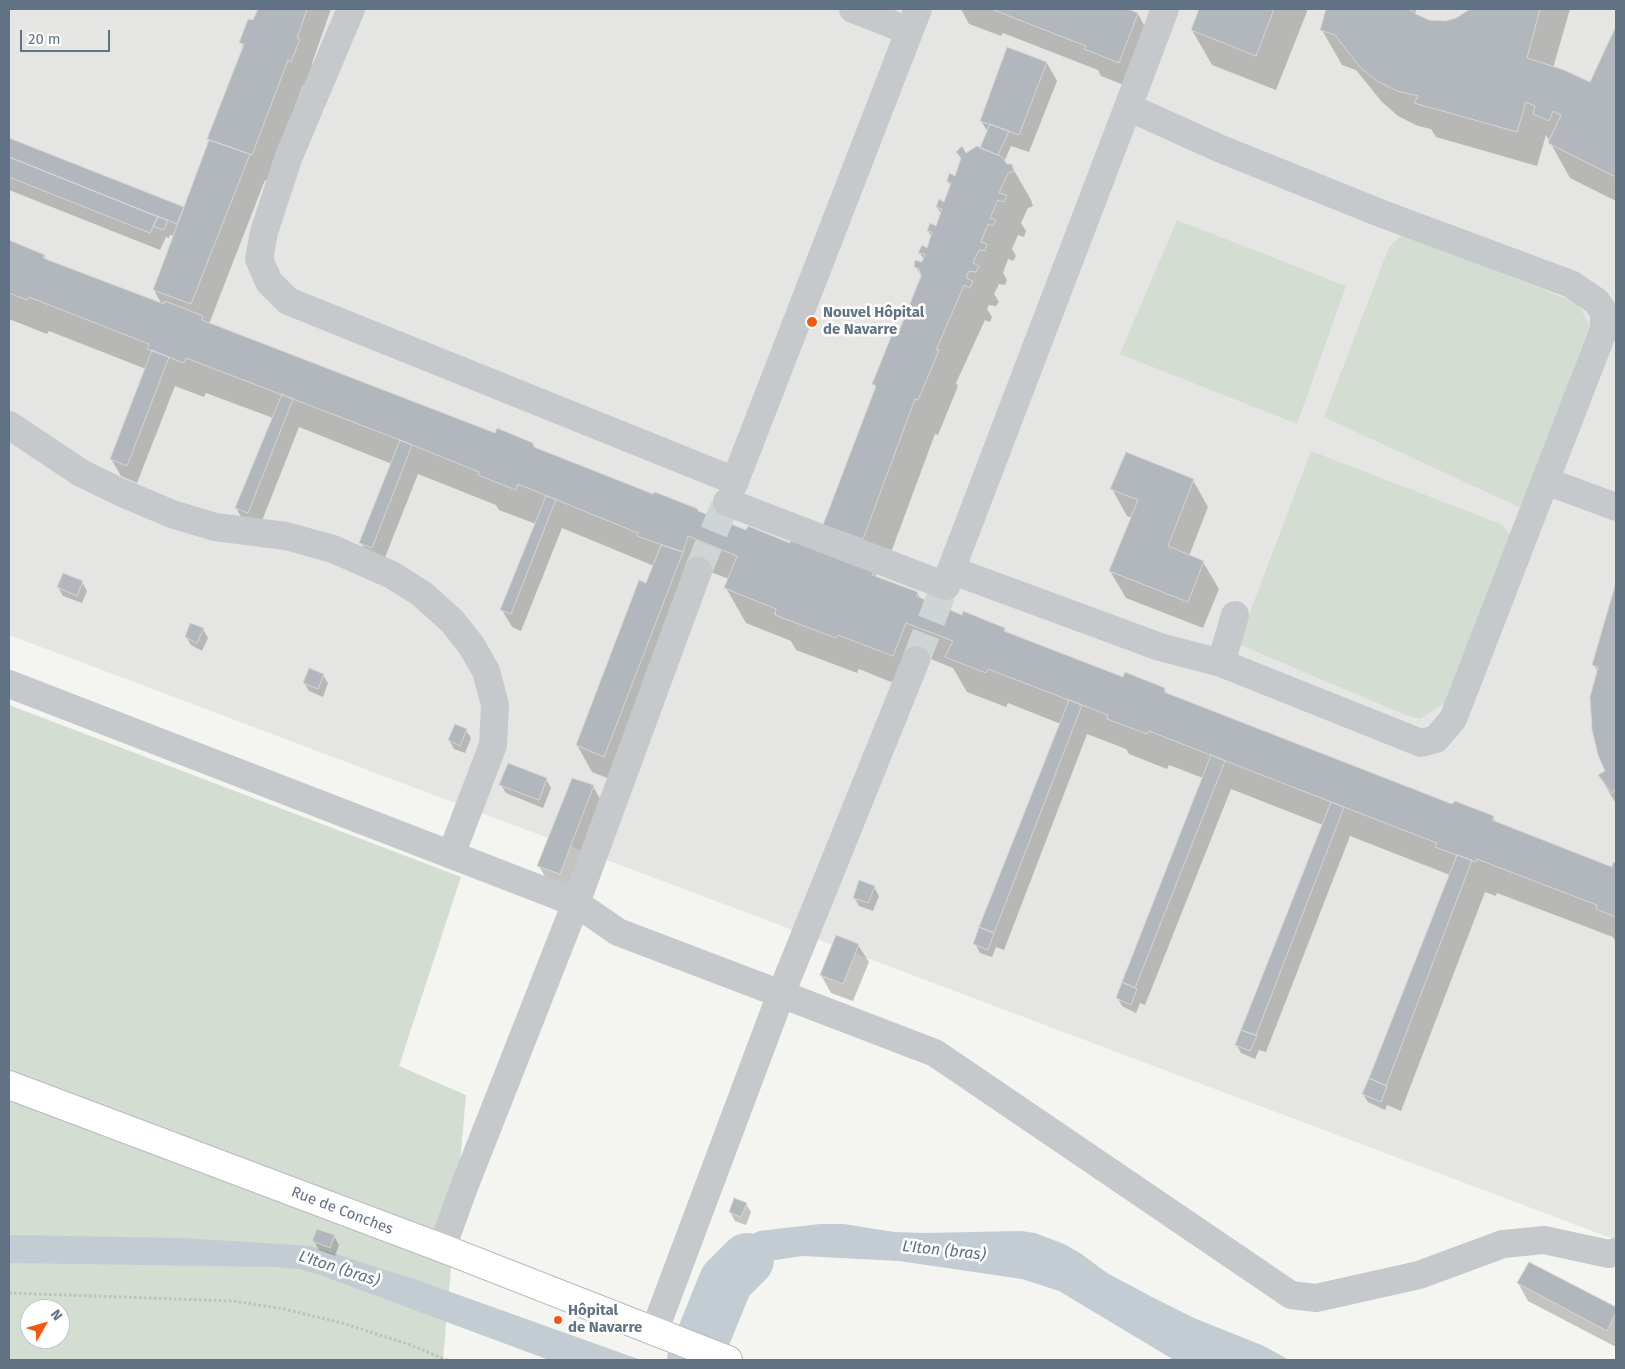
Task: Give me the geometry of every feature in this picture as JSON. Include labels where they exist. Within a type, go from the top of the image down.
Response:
[{"type":"main road","name":"Rue de Conches","points":[[9,1085],[442,1248],[724,1359]]},
{"type":"street","points":[[351,9],[290,156],[264,232],[259,259],[269,282],[288,301],[735,481],[914,20],[853,9]]},
{"type":"street","points":[[1128,107],[1221,149],[1371,209],[1571,284],[1596,301],[1604,312],[1604,329],[1453,719],[1436,739],[1421,743],[1221,663],[1160,647],[951,570],[1165,9]]},
{"type":"street","points":[[9,425],[81,473],[172,514],[215,527],[286,536],[333,549],[392,575],[422,594],[452,621],[472,645],[486,671],[495,705],[493,745],[451,855]]},
{"type":"street","points":[[1546,481],[1616,507]]},
{"type":"street","points":[[727,502],[946,586]]},
{"type":"street","points":[[442,1248],[464,1186],[576,903],[698,571]]},
{"type":"street","points":[[1221,663],[1235,616]]},
{"type":"street","points":[[665,1336],[781,994],[916,660]]},
{"type":"street","points":[[9,684],[576,903],[618,932],[935,1053],[1291,1295],[1316,1298],[1419,1275],[1503,1244],[1544,1240],[1609,1254],[1616,1252]]},
{"type":"path","points":[[9,1294],[242,1302],[284,1309],[342,1323],[408,1344],[447,1360]]},
{"type":"shaded area","name":"Nouvel Hôpital de Navarre","points":[[9,9],[1616,9],[1616,1240],[9,635]]},
{"type":"shaded area","points":[[1177,220],[1346,286],[1297,424],[1120,354]]},
{"type":"shaded area","points":[[1403,234],[1577,303],[1590,325],[1521,508],[1324,417],[1389,247]]},
{"type":"shaded area","points":[[1311,451],[1501,524],[1510,534],[1445,703],[1420,719],[1408,716],[1238,644]]},
{"type":"shaded area","points":[[9,705],[461,877],[399,1066],[466,1095],[443,1360],[9,1360]]},
{"type":"water","points":[[820,1224],[844,1224],[894,1232],[1021,1231],[1035,1233],[1064,1244],[1107,1273],[1194,1318],[1264,1346],[1289,1360],[1174,1360],[1059,1291],[1022,1279],[899,1261],[802,1256],[769,1261],[756,1267],[742,1285],[724,1326],[697,1316],[707,1288],[751,1235],[759,1231]]},
{"type":"water","points":[[9,1235],[183,1238],[311,1246],[420,1281],[641,1360],[549,1360],[320,1275],[299,1269],[276,1267],[9,1263]]},
{"type":"building","points":[[258,9],[307,9],[297,38],[300,39],[291,62],[288,60],[252,155],[207,139],[244,44],[239,43],[248,19],[253,20]]},
{"type":"building","points":[[991,9],[1128,9],[1138,13],[1119,63],[1084,49],[1086,46]]},
{"type":"building","points":[[1199,9],[1274,9],[1256,56],[1191,30]]},
{"type":"building","points":[[1326,9],[1409,9],[1429,20],[1445,21],[1456,18],[1470,9],[1540,9],[1527,58],[1564,70],[1590,82],[1616,26],[1616,177],[1548,143],[1561,115],[1553,111],[1549,121],[1533,114],[1535,106],[1526,102],[1517,132],[1414,103],[1418,96],[1397,91],[1377,81],[1360,67],[1335,35],[1320,30]]},
{"type":"building","points":[[1007,47],[1047,62],[1019,135],[980,121]]},
{"type":"building","points":[[990,124],[1009,131],[998,155],[980,148]]},
{"type":"building","points":[[9,138],[184,207],[177,224],[9,157]]},
{"type":"building","points":[[209,140],[250,154],[191,304],[153,290]]},
{"type":"building","points":[[962,146],[966,153],[977,146],[1002,157],[1007,164],[1012,164],[1014,171],[1008,173],[999,193],[1007,195],[1004,202],[998,200],[990,218],[996,220],[993,226],[988,224],[981,242],[987,244],[985,251],[979,250],[973,263],[979,266],[976,272],[969,271],[966,278],[973,281],[970,288],[964,285],[936,350],[939,350],[918,400],[915,399],[863,539],[823,525],[876,386],[872,384],[893,332],[898,334],[921,276],[919,269],[914,267],[915,260],[922,262],[925,254],[918,253],[922,245],[927,248],[932,232],[927,231],[930,223],[936,226],[942,209],[936,207],[939,199],[944,202],[951,183],[947,182],[949,173],[955,176],[961,158],[956,152]]},
{"type":"building","points":[[9,157],[158,217],[150,233],[9,177]]},
{"type":"building","points":[[158,217],[168,220],[164,230],[153,226]]},
{"type":"building","points":[[9,240],[45,255],[43,258],[164,304],[165,301],[203,316],[202,320],[495,433],[497,428],[533,443],[534,447],[653,494],[655,492],[746,530],[748,526],[790,543],[793,537],[874,570],[872,575],[918,592],[916,596],[962,615],[963,611],[1005,628],[1004,631],[1123,677],[1125,672],[1165,688],[1164,692],[1452,804],[1455,801],[1494,816],[1492,820],[1612,867],[1613,862],[1616,863],[1616,917],[1596,909],[1597,905],[1477,859],[1476,862],[1435,847],[1437,843],[1149,731],[1147,734],[1107,719],[1108,715],[988,669],[986,673],[945,657],[953,641],[906,623],[893,656],[838,635],[836,638],[775,615],[776,609],[724,588],[737,556],[688,536],[683,552],[637,536],[638,533],[518,484],[516,490],[478,475],[479,472],[400,440],[186,358],[184,363],[147,349],[149,344],[29,297],[27,300],[9,293]]},
{"type":"building","points":[[152,350],[169,357],[127,466],[110,459]]},
{"type":"building","points":[[282,394],[293,399],[248,513],[235,508]]},
{"type":"building","points":[[400,440],[412,445],[372,548],[359,543]]},
{"type":"building","points":[[1126,452],[1194,479],[1168,546],[1204,561],[1188,602],[1109,571],[1138,500],[1110,489]]},
{"type":"building","points":[[546,496],[556,499],[511,614],[500,610]]},
{"type":"building","points":[[661,545],[683,552],[604,757],[576,745],[639,580],[646,583]]},
{"type":"building","points":[[63,573],[83,581],[77,596],[57,587]]},
{"type":"building","points":[[1616,582],[1616,789],[1612,793],[1598,775],[1605,771],[1598,755],[1592,730],[1590,697],[1598,667],[1592,665]]},
{"type":"building","points":[[190,623],[204,628],[197,643],[185,637]]},
{"type":"building","points":[[309,668],[324,674],[318,689],[303,683]]},
{"type":"building","points":[[1069,700],[1082,705],[994,933],[979,927]]},
{"type":"building","points":[[455,724],[467,729],[460,746],[448,740]]},
{"type":"building","points":[[1211,755],[1225,761],[1135,988],[1122,982]]},
{"type":"building","points":[[508,763],[547,778],[539,800],[499,785]]},
{"type":"building","points":[[572,778],[594,785],[560,874],[537,866]]},
{"type":"building","points":[[1331,802],[1344,807],[1256,1035],[1241,1030]]},
{"type":"building","points":[[1457,855],[1472,860],[1386,1086],[1369,1078]]},
{"type":"building","points":[[859,880],[875,886],[868,903],[853,898]]},
{"type":"building","points":[[979,927],[994,933],[988,950],[973,944]]},
{"type":"building","points":[[836,935],[859,944],[843,984],[820,975]]},
{"type":"building","points":[[1122,982],[1137,989],[1131,1005],[1116,998]]},
{"type":"building","points":[[1241,1030],[1257,1036],[1250,1051],[1235,1045]]},
{"type":"building","points":[[1369,1078],[1387,1086],[1381,1102],[1362,1094]]},
{"type":"building","points":[[734,1198],[747,1203],[741,1217],[729,1212]]},
{"type":"building","points":[[317,1229],[335,1235],[330,1248],[312,1241]]},
{"type":"building","points":[[1529,1262],[1616,1307],[1616,1313],[1607,1331],[1517,1283]]},
{"type":"waterway","name":"L'Iton (bras)","points":[[694,1360],[726,1281],[747,1260]]},
{"type":"tunnel","points":[[698,571],[735,481]]},
{"type":"tunnel","points":[[916,660],[951,570]]},
{"type":"place","name":"Nouvel Hôpital de Navarre","points":[[812,322]]},
{"type":"place","name":"Hôpital de Navarre","points":[[558,1320]]}]
